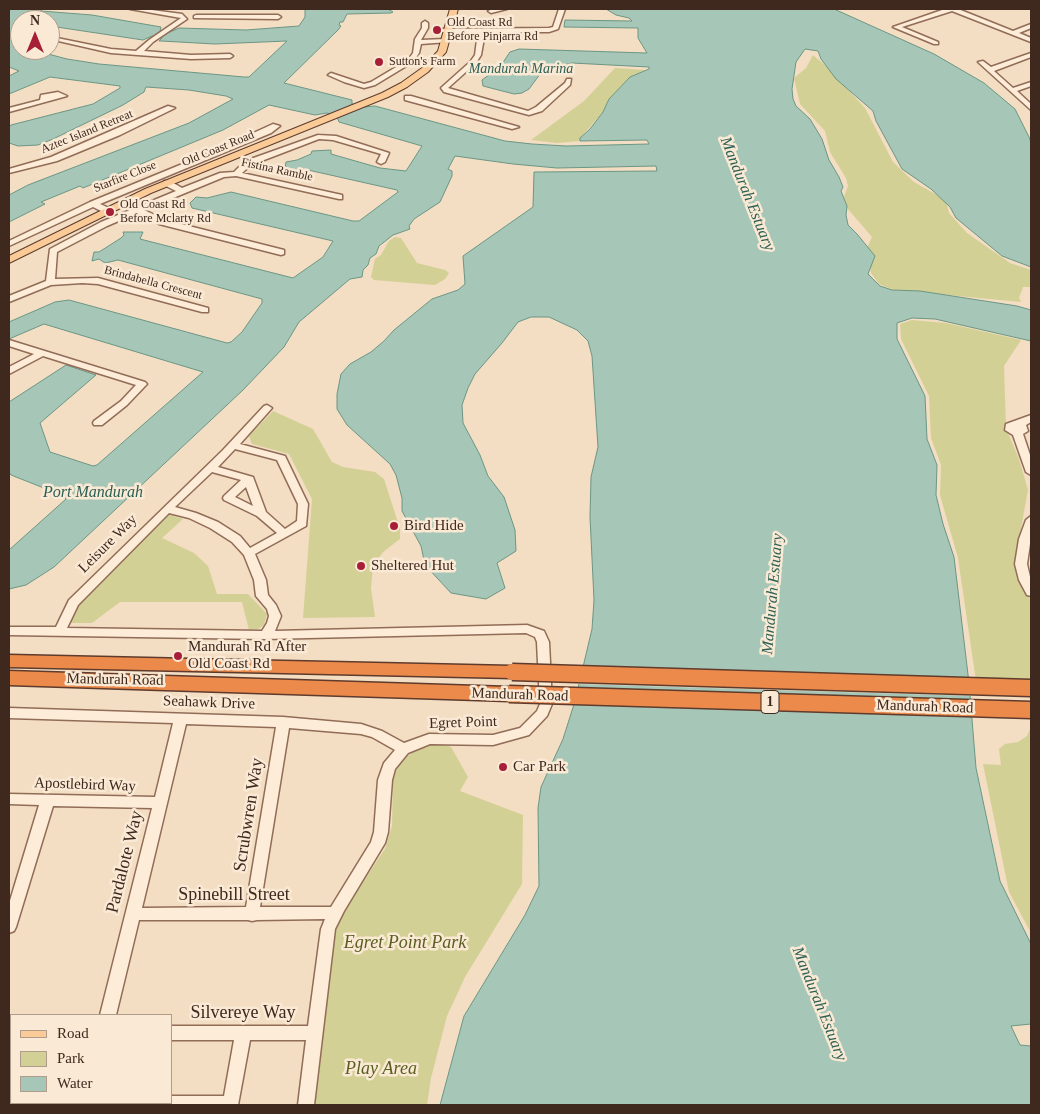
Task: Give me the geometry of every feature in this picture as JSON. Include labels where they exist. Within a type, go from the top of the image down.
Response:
[{"type":"highway","name":"Mandurah Road","points":[[9,661],[512,672],[1031,688]]},
{"type":"highway","name":"Mandurah Road","points":[[9,678],[1031,710]]},
{"type":"main road","name":"Old Coast Road","points":[[11,259],[106,210],[368,102],[404,85],[431,64],[441,42],[450,9]]},
{"type":"main road","name":"Old Coast Road","points":[[444,28],[454,9]]},
{"type":"street","points":[[133,9],[183,18]]},
{"type":"street","points":[[491,11],[504,9]]},
{"type":"street","points":[[444,28],[555,29],[562,9]]},
{"type":"street","points":[[936,43],[896,27],[953,9],[1031,39]]},
{"type":"street","points":[[138,53],[183,18],[196,13],[278,17]]},
{"type":"street","points":[[332,74],[346,81],[364,86],[373,84],[411,61],[416,53],[419,37],[425,28],[425,23]]},
{"type":"street","points":[[1014,33],[1031,26]]},
{"type":"street","points":[[482,29],[478,55],[473,64],[444,88],[446,91],[521,111],[533,112],[568,84],[570,80]]},
{"type":"street","points":[[60,41],[102,49],[138,53],[191,57],[230,56]]},
{"type":"street","points":[[419,42],[441,42]]},
{"type":"street","points":[[990,70],[1031,55]]},
{"type":"street","points":[[981,62],[1031,108]]},
{"type":"street","points":[[1013,90],[1031,84]]},
{"type":"street","points":[[408,98],[515,127]]},
{"type":"street","points":[[9,110],[43,100]]},
{"type":"street","points":[[464,113],[482,101]]},
{"type":"street","name":"Aztec Island Retreat","points":[[9,171],[54,159],[171,108]]},
{"type":"street","name":"Starfire Close","points":[[9,244],[93,204],[226,150],[276,126]]},
{"type":"street","points":[[236,174],[248,163],[318,137],[333,138],[385,153]]},
{"type":"street","points":[[381,162],[385,153],[392,147]]},
{"type":"street","name":"Fistina Ramble","points":[[50,282],[53,251],[104,224],[223,174],[236,174],[340,197]]},
{"type":"street","points":[[167,184],[182,191]]},
{"type":"street","name":"Starfire Close","points":[[93,204],[106,210]]},
{"type":"street","points":[[137,210],[162,222],[280,252]]},
{"type":"street","name":"Brindabella Crescent","points":[[10,297],[50,282],[98,281],[205,310]]},
{"type":"street","points":[[9,343],[142,384],[124,403],[98,423]]},
{"type":"street","points":[[9,371],[40,354]]},
{"type":"street","name":"Leisure Way","points":[[60,631],[73,603],[166,509],[233,445],[267,408]]},
{"type":"street","points":[[1031,418],[1018,429],[1031,472]]},
{"type":"street","points":[[233,445],[280,458],[303,504],[302,522],[285,534],[249,553]]},
{"type":"street","points":[[210,468],[249,479]]},
{"type":"street","points":[[249,479],[228,498],[261,514],[285,534]]},
{"type":"street","points":[[249,479],[261,514]]},
{"type":"street","points":[[166,509],[192,515],[214,524],[236,539],[249,553],[260,580],[262,596],[272,608],[275,616],[273,624],[265,635]]},
{"type":"street","points":[[1031,520],[1025,539],[1022,564],[1025,580],[1031,592]]},
{"type":"street","name":"Egret Point","points":[[60,631],[265,635],[527,629],[540,634],[543,642],[546,704],[543,713],[524,732],[493,740],[429,739],[403,749]]},
{"type":"street","points":[[9,631],[60,631]]},
{"type":"street","name":"Seahawk Drive","points":[[9,713],[283,722],[371,731],[403,749]]},
{"type":"street","name":"Pardalote Way","points":[[108,1014],[181,718]]},
{"type":"street","name":"Scrubwren Way","points":[[252,915],[283,722]]},
{"type":"street","points":[[306,1105],[328,929],[335,913],[378,843],[381,832],[385,780],[390,767],[403,749]]},
{"type":"street","name":"Apostlebird Way","points":[[9,799],[160,803]]},
{"type":"street","points":[[9,927],[48,799]]},
{"type":"street","name":"Spinebill Street","points":[[133,914],[252,915],[335,913]]},
{"type":"street","name":"Silvereye Way","points":[[172,1033],[315,1033]]},
{"type":"street","points":[[87,1104],[230,1104],[243,1033]]},
{"type":"green space","points":[[813,55],[827,67],[865,108],[893,162],[914,182],[946,200],[949,213],[967,233],[1010,263],[1031,270],[1031,287],[1023,287],[1019,298],[1021,302],[893,290],[879,284],[871,273],[867,248],[872,237],[847,208],[844,197],[848,186],[846,178],[830,152],[825,131],[800,104],[794,78],[806,68]]},
{"type":"green space","points":[[615,68],[646,70],[630,77],[609,99],[603,112],[580,138],[580,141],[557,143],[531,140],[584,101]]},
{"type":"green space","points":[[395,237],[401,238],[417,263],[445,270],[449,273],[445,279],[435,285],[374,280],[371,277],[375,259],[381,255],[389,241]]},
{"type":"green space","points":[[912,320],[946,323],[1021,340],[1004,366],[1006,428],[1019,459],[1028,490],[1015,561],[1022,587],[1031,601],[1031,682],[976,681],[958,558],[940,495],[941,465],[931,438],[929,396],[901,339],[900,324]]},
{"type":"green space","points":[[273,411],[313,429],[332,462],[343,467],[375,472],[384,479],[400,529],[400,539],[383,552],[373,566],[371,588],[375,617],[303,618],[312,499],[289,454],[252,444],[249,436]]},
{"type":"green space","points":[[167,514],[183,519],[162,538],[194,553],[208,566],[217,594],[248,594],[267,614],[264,625],[258,629],[249,630],[242,602],[120,602],[92,623],[69,623],[77,605]]},
{"type":"green space","points":[[1031,727],[1031,933],[1009,892],[983,764],[1001,765],[999,749],[1005,744],[1018,742],[1027,736]]},
{"type":"green space","name":"Egret Point Park","points":[[441,743],[451,747],[468,777],[460,791],[523,815],[522,884],[465,977],[447,1016],[431,1078],[427,1105],[313,1105],[332,940],[340,916],[385,849],[392,826],[393,778],[398,767],[406,757],[417,750]]},
{"type":"water","points":[[9,9],[42,9],[10,10],[10,60],[60,60],[60,57],[99,64],[249,77],[287,41],[215,44],[159,41],[161,37],[152,36],[143,40],[60,28],[60,12],[92,15],[161,27],[160,31],[170,32],[179,28],[246,30],[299,26],[305,17],[305,9],[388,9],[393,12],[347,14],[343,22],[340,22],[339,25],[341,26],[338,30],[284,83],[352,100],[352,104],[364,107],[375,106],[505,141],[566,146],[649,144],[647,140],[580,141],[580,138],[590,129],[603,112],[609,99],[630,77],[649,69],[649,67],[572,63],[543,70],[529,89],[522,93],[514,94],[483,86],[482,80],[500,67],[510,52],[519,49],[647,53],[638,38],[638,28],[564,27],[565,20],[632,21],[606,9],[834,9],[934,54],[984,83],[1015,109],[1030,139],[1031,146],[1031,267],[1002,256],[956,218],[950,207],[931,189],[902,169],[876,121],[873,111],[836,79],[821,59],[818,51],[805,49],[796,62],[792,89],[793,99],[796,106],[810,119],[822,139],[829,160],[839,177],[843,187],[841,191],[847,206],[848,225],[875,256],[868,274],[880,286],[892,290],[920,291],[1017,306],[1031,310],[1031,341],[935,319],[912,318],[897,323],[897,339],[925,396],[927,439],[937,465],[936,495],[954,557],[969,683],[976,768],[1000,881],[1031,944],[1031,1024],[1011,1026],[1020,1045],[1031,1046],[1031,1105],[440,1105],[464,1016],[525,915],[539,886],[538,808],[541,787],[563,739],[575,701],[592,629],[594,600],[590,517],[591,477],[598,447],[592,356],[588,341],[577,330],[549,317],[531,317],[518,322],[475,374],[468,388],[462,405],[463,423],[480,455],[488,476],[504,497],[515,530],[516,551],[497,563],[505,588],[486,599],[451,593],[425,565],[421,546],[402,511],[402,498],[396,475],[390,464],[347,425],[337,409],[337,394],[341,374],[350,364],[371,352],[394,330],[432,299],[458,290],[465,284],[463,256],[533,207],[534,172],[657,171],[656,166],[557,168],[455,156],[448,169],[452,171],[452,176],[440,202],[414,219],[409,226],[410,229],[393,235],[379,246],[376,254],[370,258],[368,265],[363,270],[362,277],[350,279],[299,322],[284,347],[243,390],[54,567],[26,585],[9,589],[9,550],[66,499],[64,496],[11,475],[9,472],[9,402],[66,365],[96,375],[40,423],[50,452],[93,466],[97,465],[203,372],[44,324],[9,339],[9,322],[55,302],[69,300],[227,343],[231,342],[242,332],[262,303],[262,299],[118,260],[105,263],[99,259],[92,261],[94,252],[99,252],[121,238],[124,235],[123,232],[143,232],[140,239],[293,278],[323,257],[333,241],[192,208],[190,203],[196,197],[207,198],[231,192],[359,221],[398,192],[397,190],[308,170],[285,169],[286,162],[297,160],[311,154],[312,151],[331,150],[331,154],[380,168],[406,171],[422,146],[339,122],[337,117],[327,113],[315,115],[269,105],[223,130],[83,188],[80,186],[41,202],[45,204],[9,222],[9,195],[28,185],[189,123],[233,99],[226,96],[189,90],[146,87],[144,92],[123,105],[53,139],[38,145],[18,146],[9,143],[9,127],[11,125],[93,104],[120,88],[120,86],[50,77],[9,94],[9,76],[19,71],[9,67]]},
{"type":"pier","points":[[579,672],[972,684],[973,696],[577,684]]},
{"type":"place","name":"Old Coast Rd Before Pinjarra Rd","points":[[437,30]]},
{"type":"place","name":"Sutton's Farm","points":[[379,62]]},
{"type":"place","name":"Old Coast Rd Before Mclarty Rd","points":[[110,212]]},
{"type":"place","name":"Bird Hide","points":[[394,526]]},
{"type":"place","name":"Sheltered Hut","points":[[361,566]]},
{"type":"place","name":"Mandurah Rd After Old Coast Rd","points":[[178,656]]},
{"type":"place","name":"Car Park","points":[[503,767]]},
{"type":"water label","name":"Mandurah Marina","points":[[521,69]]},
{"type":"water label","name":"Mandurah Estuary","points":[[747,194]]},
{"type":"water label","name":"Port Mandurah","points":[[93,493]]},
{"type":"water label","name":"Mandurah Estuary","points":[[773,594]]},
{"type":"water label","name":"Mandurah Estuary","points":[[819,1004]]},
{"type":"park label","name":"Play Area","points":[[381,1069]]}]
